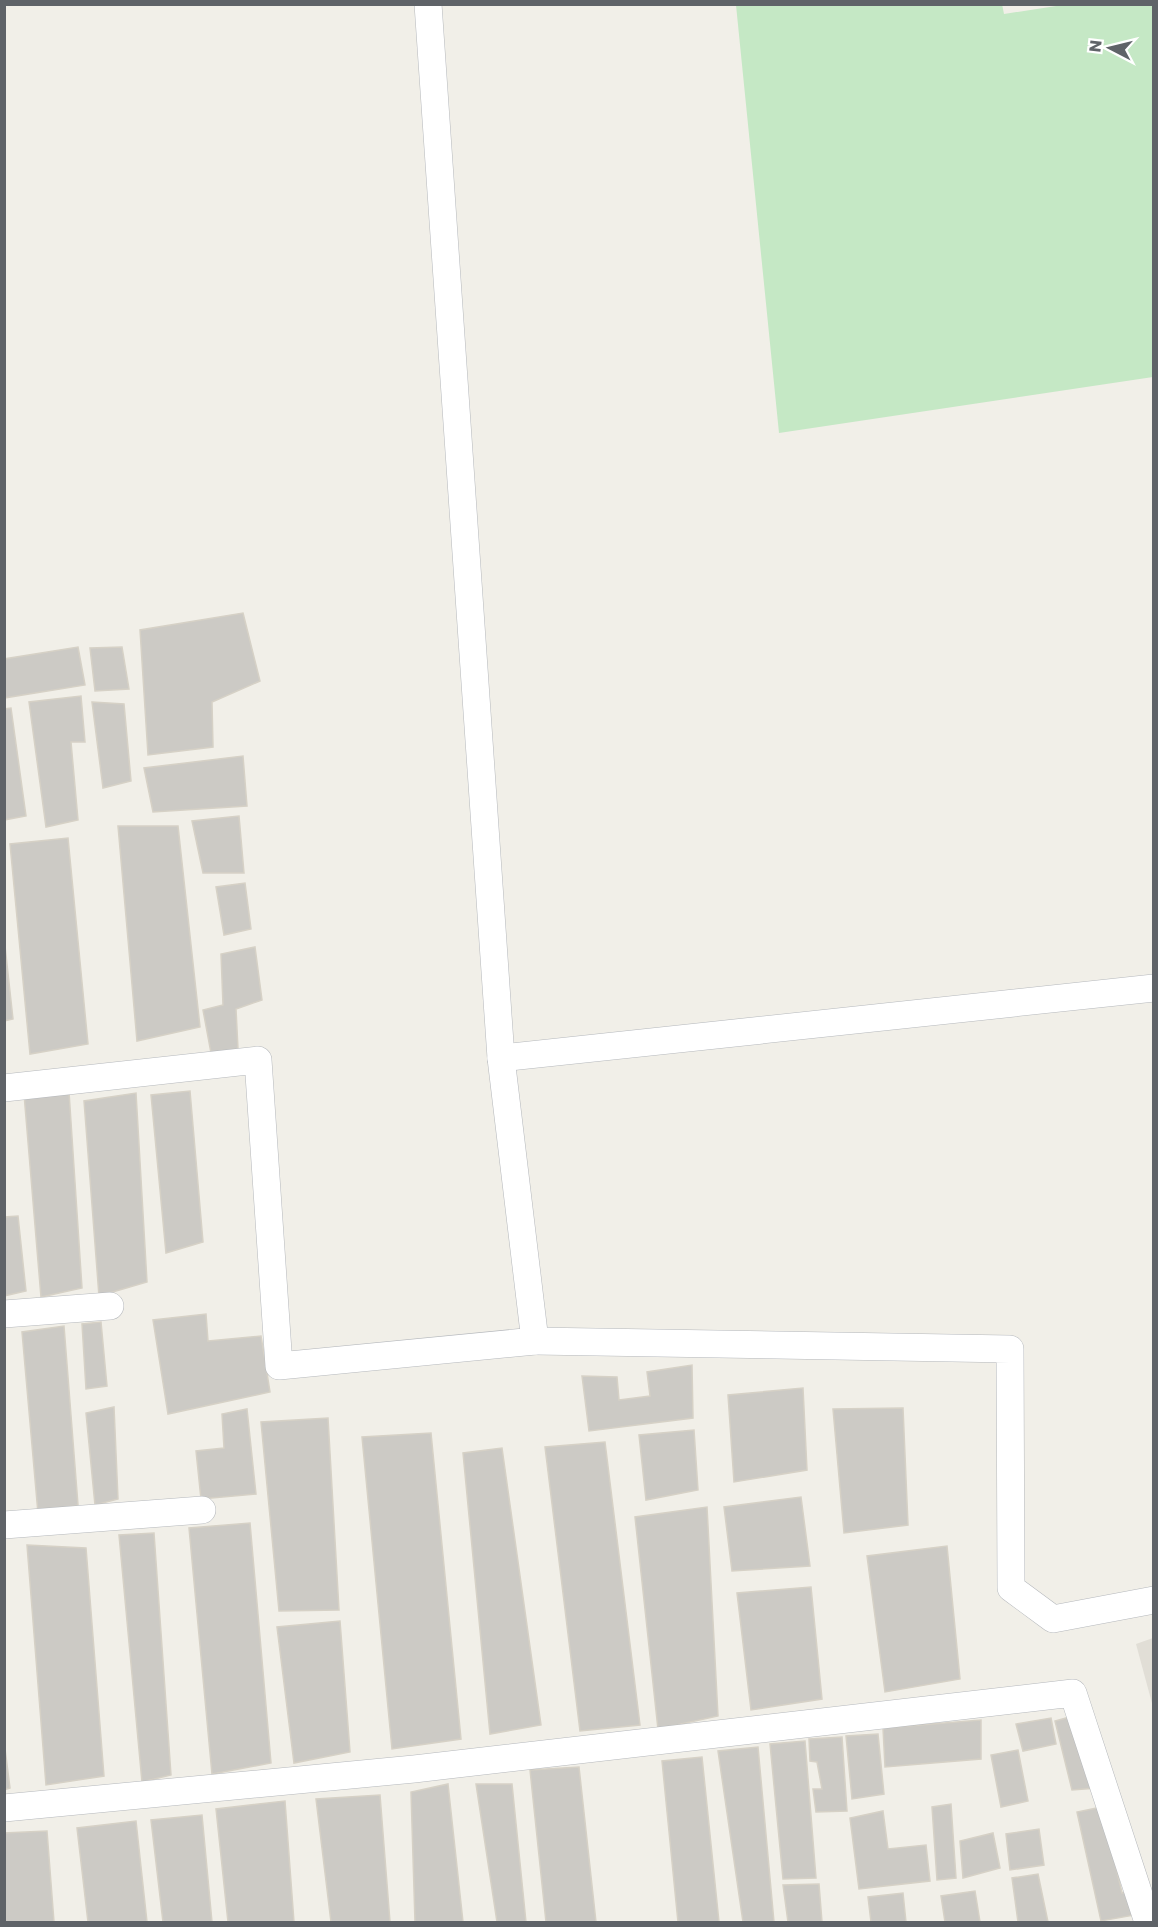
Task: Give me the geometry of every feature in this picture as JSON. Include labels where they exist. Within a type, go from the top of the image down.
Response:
[{"type":"street","points":[[428,4],[501,1058],[535,1341]]},
{"type":"street","points":[[501,1058],[1154,988]]},
{"type":"street","points":[[4,1088],[258,1060],[279,1366],[535,1341],[1010,1349],[1011,1588],[1053,1619],[1154,1600]]},
{"type":"street","points":[[4,1314],[110,1306]]},
{"type":"street","points":[[4,1525],[202,1510]]},
{"type":"street","points":[[4,1808],[414,1769],[1072,1693],[1148,1923]]},
{"type":"shaded area","points":[[1154,1638],[1153,1707],[1136,1644]]},
{"type":"green space","points":[[1002,4],[1004,14],[1069,4],[1153,5],[1153,377],[779,433],[736,5]]},
{"type":"building","points":[[243,613],[260,681],[212,702],[213,747],[148,755],[140,630]]},
{"type":"building","points":[[78,647],[85,685],[4,698],[4,659]]},
{"type":"building","points":[[122,647],[129,689],[95,691],[90,648]]},
{"type":"building","points":[[81,696],[85,742],[71,742],[78,820],[46,827],[29,702]]},
{"type":"building","points":[[92,702],[124,704],[131,781],[103,788]]},
{"type":"building","points":[[11,708],[26,816],[4,820],[4,709]]},
{"type":"building","points":[[243,756],[247,806],[153,812],[144,768]]},
{"type":"building","points":[[239,816],[244,873],[203,873],[192,821]]},
{"type":"building","points":[[118,826],[178,826],[200,1027],[137,1041]]},
{"type":"building","points":[[68,838],[88,1044],[30,1054],[10,844]]},
{"type":"building","points":[[245,883],[251,929],[224,935],[216,887]]},
{"type":"building","points":[[4,937],[13,1019],[4,1021]]},
{"type":"building","points":[[255,947],[262,1000],[236,1009],[238,1049],[211,1053],[203,1010],[223,1005],[221,954]]},
{"type":"building","points":[[190,1091],[203,1242],[166,1253],[151,1095]]},
{"type":"building","points":[[69,1092],[82,1288],[41,1297],[24,1094]]},
{"type":"building","points":[[136,1093],[147,1282],[99,1296],[84,1101]]},
{"type":"building","points":[[18,1216],[26,1291],[4,1296],[4,1217]]},
{"type":"building","points":[[206,1314],[208,1341],[261,1336],[270,1392],[168,1414],[153,1320]]},
{"type":"building","points":[[101,1322],[107,1386],[86,1389],[82,1324]]},
{"type":"building","points":[[64,1326],[78,1505],[38,1513],[22,1332]]},
{"type":"building","points":[[692,1365],[693,1418],[589,1431],[582,1376],[617,1377],[619,1400],[650,1396],[647,1372]]},
{"type":"building","points":[[803,1388],[807,1470],[734,1482],[728,1395]]},
{"type":"building","points":[[114,1407],[118,1499],[95,1505],[86,1413]]},
{"type":"building","points":[[903,1408],[908,1525],[844,1533],[833,1409]]},
{"type":"building","points":[[247,1409],[256,1494],[201,1499],[196,1451],[224,1448],[222,1414]]},
{"type":"building","points":[[328,1418],[339,1610],[279,1611],[261,1422]]},
{"type":"building","points":[[694,1430],[698,1490],[646,1500],[639,1435]]},
{"type":"building","points":[[431,1433],[461,1739],[392,1749],[362,1437]]},
{"type":"building","points":[[605,1442],[640,1725],[580,1731],[545,1447]]},
{"type":"building","points":[[502,1448],[541,1725],[490,1734],[463,1453]]},
{"type":"building","points":[[801,1497],[810,1566],[732,1571],[724,1507]]},
{"type":"building","points":[[707,1507],[718,1716],[658,1729],[635,1517]]},
{"type":"building","points":[[250,1523],[271,1763],[212,1774],[189,1528]]},
{"type":"building","points":[[154,1533],[171,1775],[142,1782],[119,1535]]},
{"type":"building","points":[[27,1545],[86,1548],[104,1776],[46,1785]]},
{"type":"building","points":[[947,1546],[960,1679],[885,1692],[867,1556]]},
{"type":"building","points":[[811,1587],[822,1699],[751,1710],[737,1593]]},
{"type":"building","points":[[340,1621],[350,1752],[294,1763],[277,1627]]},
{"type":"building","points":[[1077,1715],[1097,1788],[1072,1790],[1055,1721]]},
{"type":"building","points":[[1051,1718],[1056,1744],[1023,1751],[1016,1724]]},
{"type":"building","points":[[981,1720],[981,1759],[885,1767],[883,1728]]},
{"type":"building","points":[[878,1734],[884,1794],[852,1799],[846,1736]]},
{"type":"building","points":[[842,1737],[847,1811],[816,1812],[813,1789],[822,1789],[817,1762],[810,1761],[809,1739]]},
{"type":"building","points":[[4,1741],[10,1788],[4,1790]]},
{"type":"building","points":[[805,1741],[816,1878],[783,1879],[770,1744]]},
{"type":"building","points":[[758,1747],[774,1922],[743,1922],[718,1751]]},
{"type":"building","points":[[1018,1750],[1028,1801],[1001,1807],[991,1755]]},
{"type":"building","points":[[702,1757],[719,1922],[678,1922],[662,1761]]},
{"type":"building","points":[[579,1767],[596,1922],[546,1922],[530,1770]]},
{"type":"building","points":[[448,1784],[463,1922],[415,1922],[411,1792]]},
{"type":"building","points":[[476,1784],[512,1784],[526,1922],[497,1922]]},
{"type":"building","points":[[380,1795],[390,1922],[331,1922],[316,1799]]},
{"type":"building","points":[[285,1801],[294,1922],[228,1922],[216,1809]]},
{"type":"building","points":[[951,1804],[956,1878],[937,1880],[932,1807]]},
{"type":"building","points":[[1102,1807],[1122,1893],[1136,1891],[1140,1914],[1101,1921],[1077,1812]]},
{"type":"building","points":[[883,1811],[888,1849],[926,1845],[930,1881],[859,1889],[850,1818]]},
{"type":"building","points":[[202,1815],[212,1922],[163,1922],[151,1820]]},
{"type":"building","points":[[136,1821],[147,1922],[88,1922],[77,1828]]},
{"type":"building","points":[[1039,1829],[1044,1865],[1010,1870],[1006,1834]]},
{"type":"building","points":[[47,1831],[54,1922],[4,1922],[4,1833]]},
{"type":"building","points":[[993,1833],[1000,1868],[963,1878],[960,1841]]},
{"type":"building","points":[[1038,1874],[1048,1922],[1018,1922],[1012,1878]]},
{"type":"building","points":[[819,1884],[822,1922],[788,1922],[783,1885]]},
{"type":"building","points":[[975,1891],[980,1922],[945,1922],[941,1896]]},
{"type":"building","points":[[903,1893],[906,1922],[871,1922],[868,1897]]}]
